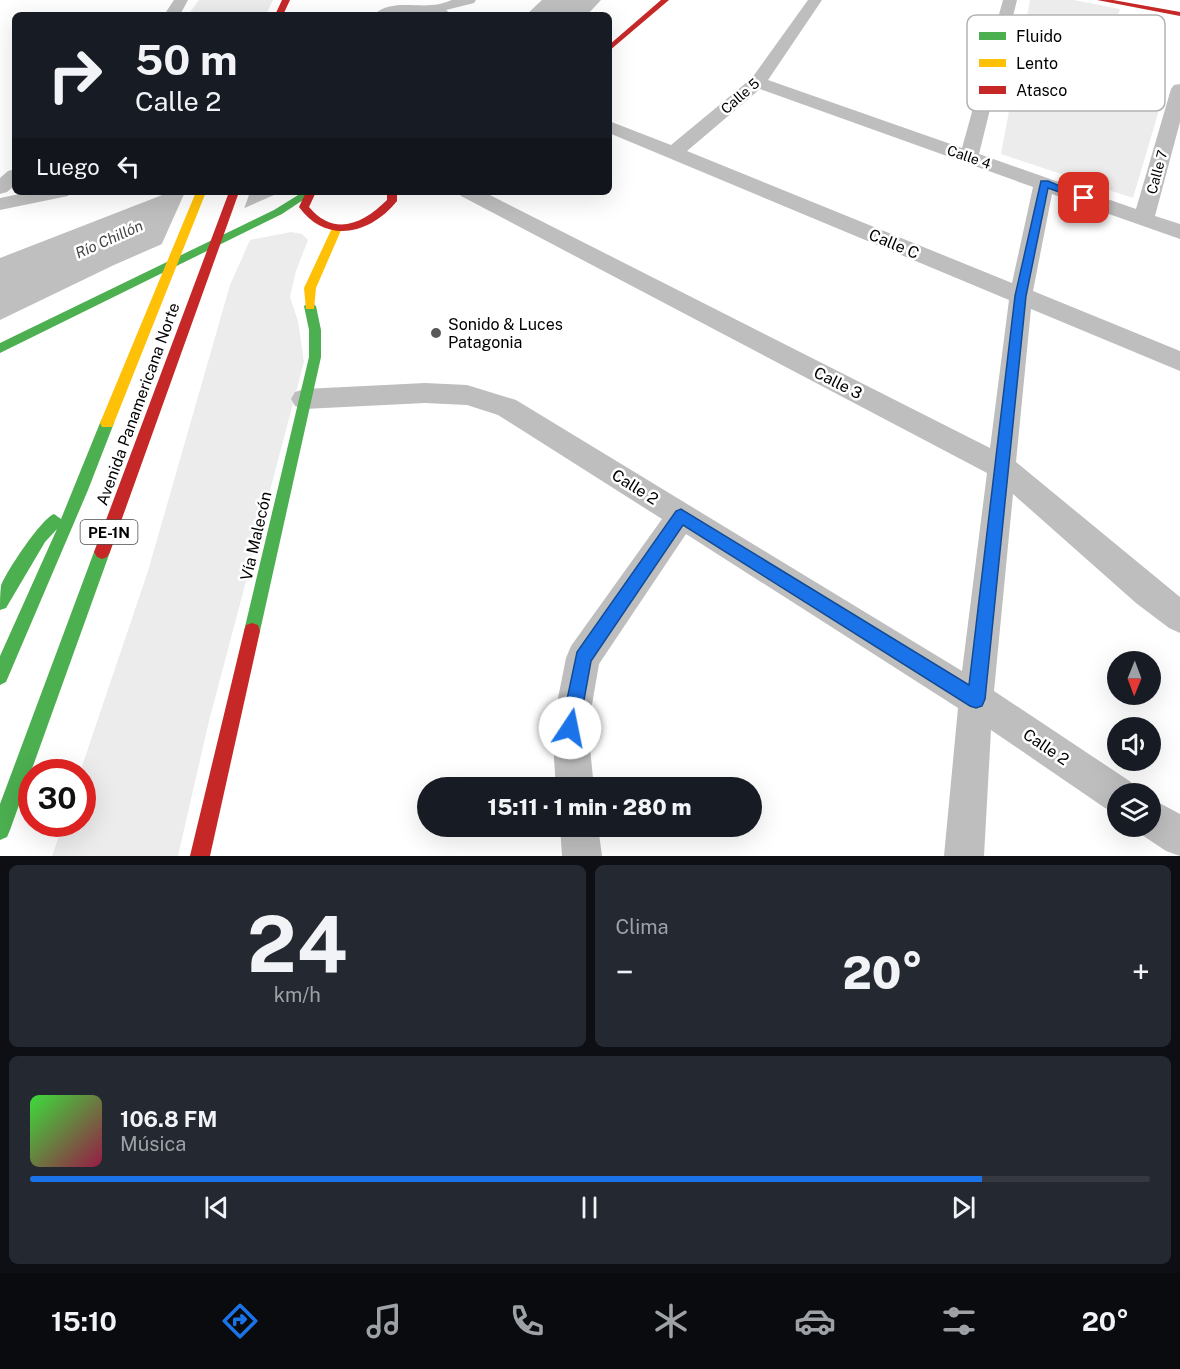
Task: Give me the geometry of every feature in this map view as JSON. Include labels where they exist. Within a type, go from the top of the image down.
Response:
[{"type":"main road","points":[[612,46],[665,0]]},
{"type":"main road","points":[[1101,0],[1180,14]]},
{"type":"main road","name":"Avenida Panamericana Norte","points":[[0,676],[81,490],[152,308],[200,195]]},
{"type":"main road","name":"Avenida Panamericana Norte","points":[[0,830],[233,195]]},
{"type":"main road","points":[[0,348],[278,212],[306,195]]},
{"type":"main road","points":[[310,195],[304,207],[307,215],[313,221],[331,227]]},
{"type":"main road","points":[[386,210],[392,201],[392,195]]},
{"type":"main road","points":[[251,224],[295,221],[331,227],[365,223],[405,195]]},
{"type":"main road","name":"Vía Malecón","points":[[200,856],[315,357],[316,342],[309,299],[310,288],[331,227]]},
{"type":"main road","points":[[0,602],[40,537],[81,490]]},
{"type":"street","points":[[385,0],[392,6],[437,12],[470,0]]},
{"type":"street","points":[[460,12],[470,0]]},
{"type":"street","name":"Calle 5","points":[[674,152],[758,82],[815,0]]},
{"type":"street","points":[[1006,15],[1010,0]]},
{"type":"street","points":[[394,12],[405,9]]},
{"type":"street","name":"Calle 4","points":[[758,82],[1180,232]]},
{"type":"street","name":"Calle 7","points":[[1144,219],[1180,89]]},
{"type":"street","points":[[969,157],[981,111]]},
{"type":"street","name":"Calle C","points":[[612,127],[1180,362]]},
{"type":"street","points":[[0,188],[12,178]]},
{"type":"street","points":[[964,856],[976,699],[1021,296],[1044,184]]},
{"type":"street","points":[[0,204],[46,195]]},
{"type":"street","name":"Calle 3","points":[[474,195],[1002,467],[1147,592],[1180,617]]},
{"type":"street","name":"Calle 2","points":[[304,399],[425,393],[467,395],[507,407],[976,699],[1107,788]]},
{"type":"street","points":[[574,777],[570,728],[583,658],[681,516]]},
{"type":"street","points":[[1161,824],[1180,837]]},
{"type":"street","points":[[580,837],[582,856]]},
{"type":"shaded area","points":[[199,0],[273,0],[267,12],[190,12]]},
{"type":"shaded area","points":[[1030,0],[1074,0],[1120,9],[1118,15],[1027,15]]},
{"type":"shaded area","points":[[1009,111],[1159,111],[1133,198],[1001,154]]},
{"type":"shaded area","points":[[291,232],[302,234],[308,240],[296,271],[290,297],[298,321],[304,362],[209,721],[178,856],[52,856],[59,837],[96,837],[96,759],[84,759],[148,571],[230,285],[250,240]]},
{"type":"water","points":[[542,0],[601,0],[590,12],[529,12]]},
{"type":"water","name":"Río Chillón","points":[[162,195],[274,195],[114,265],[0,320],[0,258]]},
{"type":"pier","points":[[184,195],[249,195],[243,212],[160,248]]},
{"type":"traffic: fast","points":[[0,348],[278,212],[305,195]]},
{"type":"traffic: fast","points":[[252,631],[315,357],[315,330],[310,306]]},
{"type":"traffic: fast","points":[[0,676],[81,490],[107,423]]},
{"type":"traffic: fast","points":[[0,602],[40,537],[54,521]]},
{"type":"traffic: fast","points":[[0,830],[102,552]]},
{"type":"traffic: slow","points":[[107,423],[200,195]]},
{"type":"traffic: slow","points":[[310,306],[310,288],[337,228]]},
{"type":"traffic: jam","points":[[280,12],[286,0]]},
{"type":"traffic: jam","points":[[612,46],[665,0]]},
{"type":"traffic: jam","points":[[1101,0],[1180,14]]},
{"type":"traffic: jam","points":[[102,552],[233,195]]},
{"type":"traffic: jam","points":[[310,195],[304,207],[313,218],[324,225],[335,228],[348,228],[372,218],[392,201],[392,195]]},
{"type":"traffic: jam","points":[[200,856],[252,631]]},
{"type":"place","name":"Sonido & Luces Patagonia","points":[[436,333]]},
{"type":"route","points":[[570,728],[583,658],[681,516],[976,699],[1021,296],[1044,184],[1084,198]]}]
